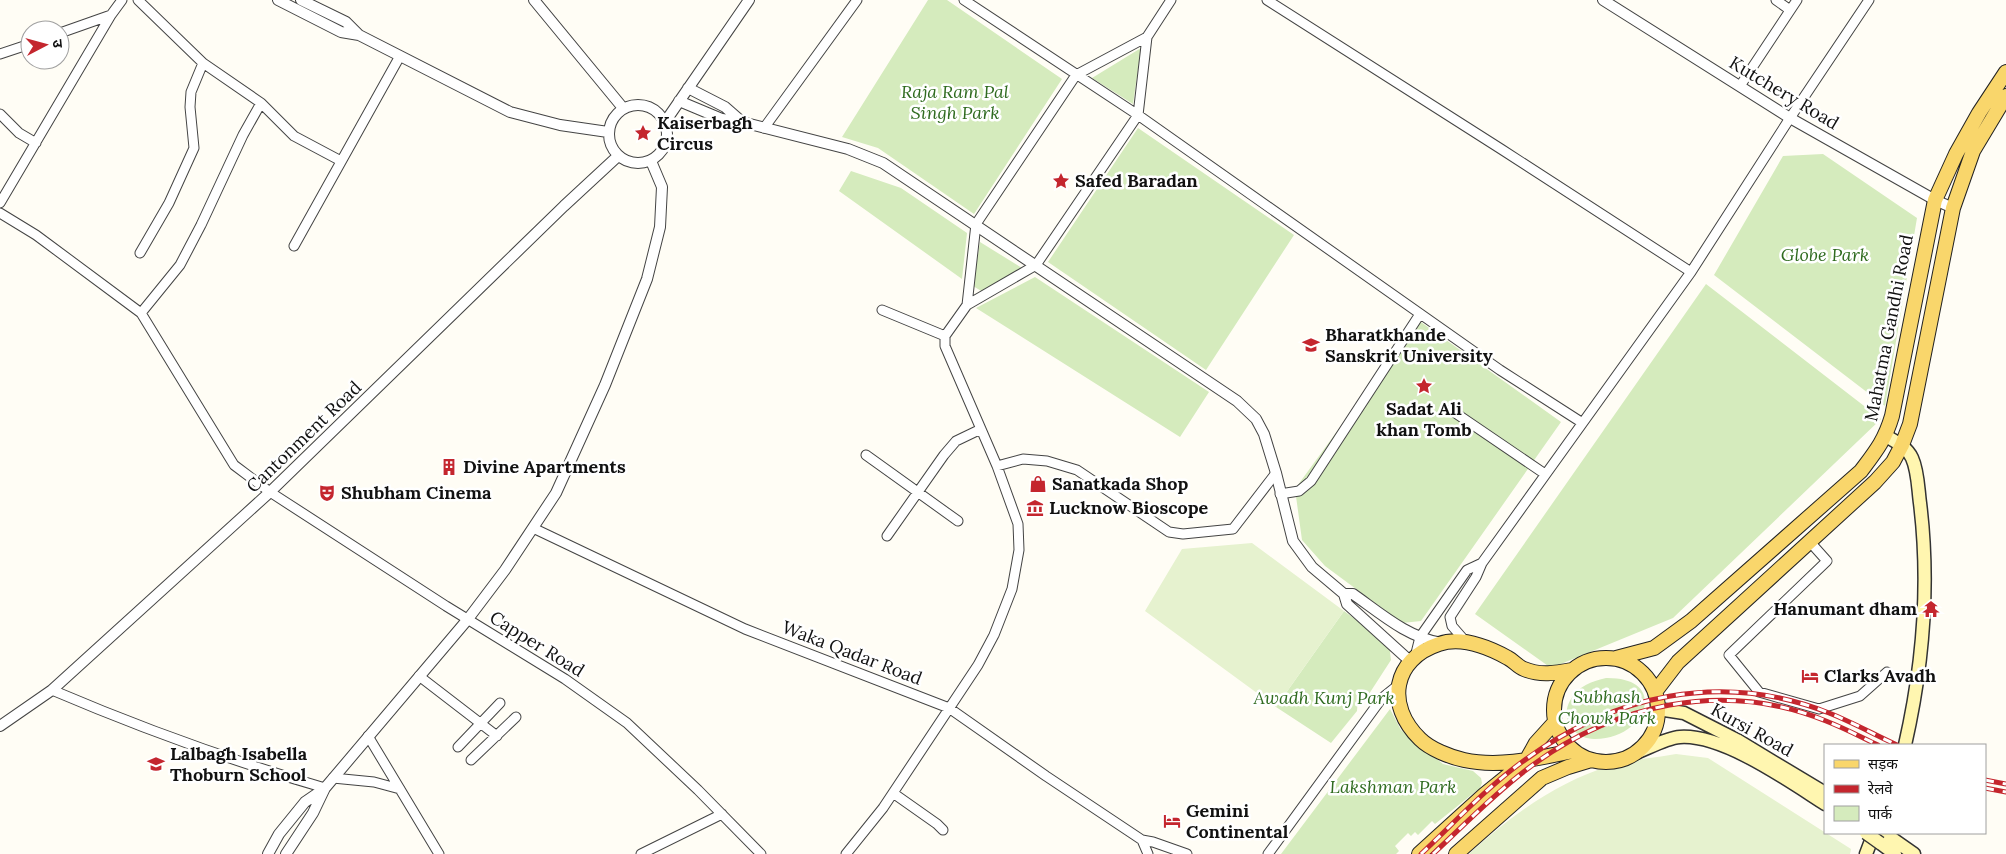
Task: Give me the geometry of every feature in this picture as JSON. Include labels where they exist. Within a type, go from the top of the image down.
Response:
[{"type":"main road","name":"Mahatma Gandhi Road","points":[[1616,658],[1654,648],[1691,621],[1861,471],[1886,436],[1902,372],[1935,200],[1956,154],[1979,112],[2006,72]]},
{"type":"main road","points":[[1655,692],[1678,662],[1875,482],[1893,462],[1910,424],[1953,208],[1973,151],[2006,96]]},
{"type":"main road","points":[[1886,436],[1902,445],[1912,457],[1921,515],[1925,568],[1923,631],[1914,707],[1905,744]]},
{"type":"main road","points":[[1572,670],[1548,674],[1524,669],[1508,659],[1467,642],[1442,643],[1428,648],[1413,659],[1403,671],[1397,686],[1400,710],[1410,727],[1421,740],[1436,749],[1464,760],[1487,762],[1526,761],[1573,751]]},
{"type":"main road","points":[[1600,658],[1616,658],[1633,665],[1646,676],[1655,692],[1658,709],[1656,726],[1648,741],[1636,753],[1622,760],[1607,762],[1592,760],[1573,751],[1562,738],[1555,722],[1556,693],[1563,680],[1572,670],[1586,662],[1600,658]]},
{"type":"main road","name":"Kursi Road","points":[[1658,709],[1684,713],[1738,740],[1824,792]]},
{"type":"main road","points":[[1420,854],[1495,786],[1526,761],[1536,743],[1555,722]]},
{"type":"main road","name":"Kursi Road","points":[[1636,753],[1678,737],[1705,738],[1721,743],[1793,783],[1824,803]]},
{"type":"main road","points":[[1456,854],[1542,778],[1568,767],[1592,760]]},
{"type":"main road","points":[[1487,762],[1495,786]]},
{"type":"main road","points":[[1866,854],[1881,836]]},
{"type":"main road","points":[[1881,836],[1895,854]]},
{"type":"main road","points":[[1881,836],[1914,854]]},
{"type":"street","points":[[0,203],[111,15],[122,0]]},
{"type":"street","points":[[138,0],[203,63],[261,104],[294,136],[341,161]]},
{"type":"street","points":[[278,0],[341,32],[359,34]]},
{"type":"street","points":[[301,0],[346,22],[359,34],[400,56],[510,112],[560,125],[608,132]]},
{"type":"street","points":[[534,0],[623,108]]},
{"type":"street","points":[[665,122],[750,0]]},
{"type":"street","points":[[764,128],[857,0]]},
{"type":"street","points":[[964,0],[1138,115],[1500,370],[1582,422]]},
{"type":"street","points":[[846,854],[893,793],[978,665],[994,635],[1012,589],[1019,550],[1018,524],[997,466],[945,346],[944,336],[968,305],[1036,265],[1138,115],[1147,37],[1171,0]]},
{"type":"street","points":[[1267,0],[1510,154],[1691,272]]},
{"type":"street","name":"Kutchery Road","points":[[1603,0],[1790,118],[1935,200],[1953,208]]},
{"type":"street","points":[[1776,0],[1790,10]]},
{"type":"street","points":[[1740,86],[1797,0]]},
{"type":"street","points":[[1467,642],[1452,626],[1450,617],[1476,577],[1482,563],[1691,272],[1869,0]]},
{"type":"street","points":[[70,29],[111,15]]},
{"type":"street","points":[[968,305],[976,224],[1076,75],[1147,37]]},
{"type":"street","points":[[0,54],[20,47]]},
{"type":"street","points":[[294,246],[400,56]]},
{"type":"street","points":[[140,253],[169,204],[194,148],[190,92],[203,63]]},
{"type":"street","points":[[688,88],[725,107],[742,122]]},
{"type":"street","points":[[680,101],[722,119],[742,122],[848,150],[883,163],[1237,401],[1256,419],[1264,434],[1293,541],[1312,567],[1344,594],[1347,604],[1413,659],[1420,637],[1468,570],[1482,563]]},
{"type":"street","points":[[0,212],[36,235],[141,313],[183,260],[243,135],[261,104]]},
{"type":"street","points":[[637,105],[648,107],[658,113],[665,122],[666,144],[660,155],[651,161],[639,164],[626,162],[610,146],[608,132],[611,123],[616,114],[623,108],[637,105]]},
{"type":"street","points":[[0,114],[19,133],[36,143]]},
{"type":"street","name":"Cantonment Road","points":[[0,726],[52,690],[270,492],[564,206],[618,156]]},
{"type":"street","points":[[286,854],[313,813],[325,788],[468,619],[505,570],[556,493],[605,385],[647,279],[660,227],[662,186],[651,161]]},
{"type":"street","points":[[882,310],[944,336]]},
{"type":"street","name":"Capper Road","points":[[141,313],[234,465],[270,492],[564,679],[627,723],[761,854]]},
{"type":"street","points":[[1280,494],[1299,491],[1311,481],[1420,314]]},
{"type":"street","points":[[1451,410],[1545,474]]},
{"type":"street","points":[[888,536],[956,441],[981,429]]},
{"type":"street","points":[[866,455],[958,521]]},
{"type":"street","points":[[997,466],[1023,459],[1047,461],[1077,470],[1169,532],[1183,534],[1233,529],[1276,473]]},
{"type":"street","name":"Waka Qadar Road","points":[[533,528],[745,629],[949,708],[1142,840],[1187,854]]},
{"type":"street","points":[[1810,542],[1827,561],[1729,655],[1759,692],[1819,709],[1860,696],[1887,672]]},
{"type":"street","points":[[1344,594],[1352,594],[1407,631],[1428,641],[1442,643]]},
{"type":"street","points":[[419,676],[497,736]]},
{"type":"street","points":[[1268,854],[1382,698],[1397,686]]},
{"type":"street","points":[[52,690],[125,721],[260,769],[325,788]]},
{"type":"street","points":[[458,747],[500,703]]},
{"type":"street","points":[[471,760],[516,717]]},
{"type":"street","points":[[368,736],[439,854]]},
{"type":"street","points":[[333,778],[374,782],[400,789]]},
{"type":"street","points":[[268,854],[279,834],[305,802],[325,788]]},
{"type":"street","points":[[893,793],[942,830]]},
{"type":"street","points":[[641,854],[722,814]]},
{"type":"street","points":[[1142,840],[1148,854]]},
{"type":"green space","name":"Raja Ram Pal Singh Park","points":[[928,0],[947,0],[1062,79],[974,214],[878,148],[842,137]]},
{"type":"green space","points":[[1141,48],[1133,104],[1092,78]]},
{"type":"green space","points":[[1138,128],[1294,235],[1206,370],[1048,262]]},
{"type":"green space","name":"Globe Park","points":[[1823,154],[1917,218],[1885,406],[1714,275],[1783,156]]},
{"type":"green space","points":[[851,171],[901,188],[967,233],[962,279],[839,191]]},
{"type":"green space","points":[[980,242],[1022,268],[983,292],[973,286]]},
{"type":"green space","points":[[1035,277],[1209,392],[1180,437],[976,308]]},
{"type":"green space","points":[[1706,284],[1881,419],[1673,618],[1551,668],[1475,614]]},
{"type":"green space","points":[[1418,320],[1561,422],[1421,621],[1402,623],[1325,566],[1302,540],[1295,489]]},
{"type":"green space","points":[[1252,543],[1344,611],[1276,707],[1145,611],[1182,549]]},
{"type":"green space","name":"Awadh Kunj Park","points":[[1344,611],[1389,644],[1391,660],[1369,694],[1358,698],[1357,711],[1331,743],[1276,707]]},
{"type":"green space","name":"Subhash Chowk Park","points":[[1606,678],[1626,680],[1639,687],[1644,697],[1644,709],[1638,720],[1627,730],[1612,737],[1586,738],[1574,731],[1570,726],[1567,720],[1568,706],[1574,694],[1582,687]]},
{"type":"green space","name":"Lakshman Park","points":[[1390,709],[1401,730],[1443,764],[1473,771],[1481,778],[1480,788],[1435,824],[1432,821],[1418,835],[1415,832],[1411,836],[1408,833],[1395,846],[1399,851],[1396,854],[1281,854]]},
{"type":"green space","points":[[1676,754],[1708,758],[1824,832],[1824,834],[1827,834],[1851,849],[1850,854],[1469,854],[1501,826],[1553,791],[1592,772],[1636,760]]},
{"type":"railway","points":[[1421,854],[1495,783],[1557,739],[1593,720],[1631,706],[1669,696],[1708,692],[1748,693],[1789,700],[1829,713],[1895,744]]},
{"type":"railway","points":[[1433,854],[1478,811],[1526,770],[1559,747],[1595,729],[1632,714],[1670,705],[1708,701],[1748,702],[1787,708],[1826,721],[1876,744]]},
{"type":"railway","points":[[1986,780],[2006,784]]},
{"type":"railway","points":[[1986,788],[2006,792]]},
{"type":"place","name":"Kaiserbagh Circus","points":[[643,133]]},
{"type":"place","name":"Safed Baradan","points":[[1061,181]]},
{"type":"place","name":"Bharatkhande Sanskrit University","points":[[1311,345]]},
{"type":"place","name":"Sadat Ali khan Tomb","points":[[1424,386]]},
{"type":"place","name":"Divine Apartments","points":[[449,467]]},
{"type":"place","name":"Sanatkada Shop","points":[[1038,484]]},
{"type":"place","name":"Shubham Cinema","points":[[327,493]]},
{"type":"place","name":"Lucknow Bioscope","points":[[1035,508]]},
{"type":"place","name":"Hanumant dham","points":[[1931,609]]},
{"type":"place","name":"Clarks Avadh","points":[[1810,676]]},
{"type":"place","name":"Lalbagh Isabella Thoburn School","points":[[156,764]]},
{"type":"place","name":"Gemini Continental","points":[[1172,821]]}]
